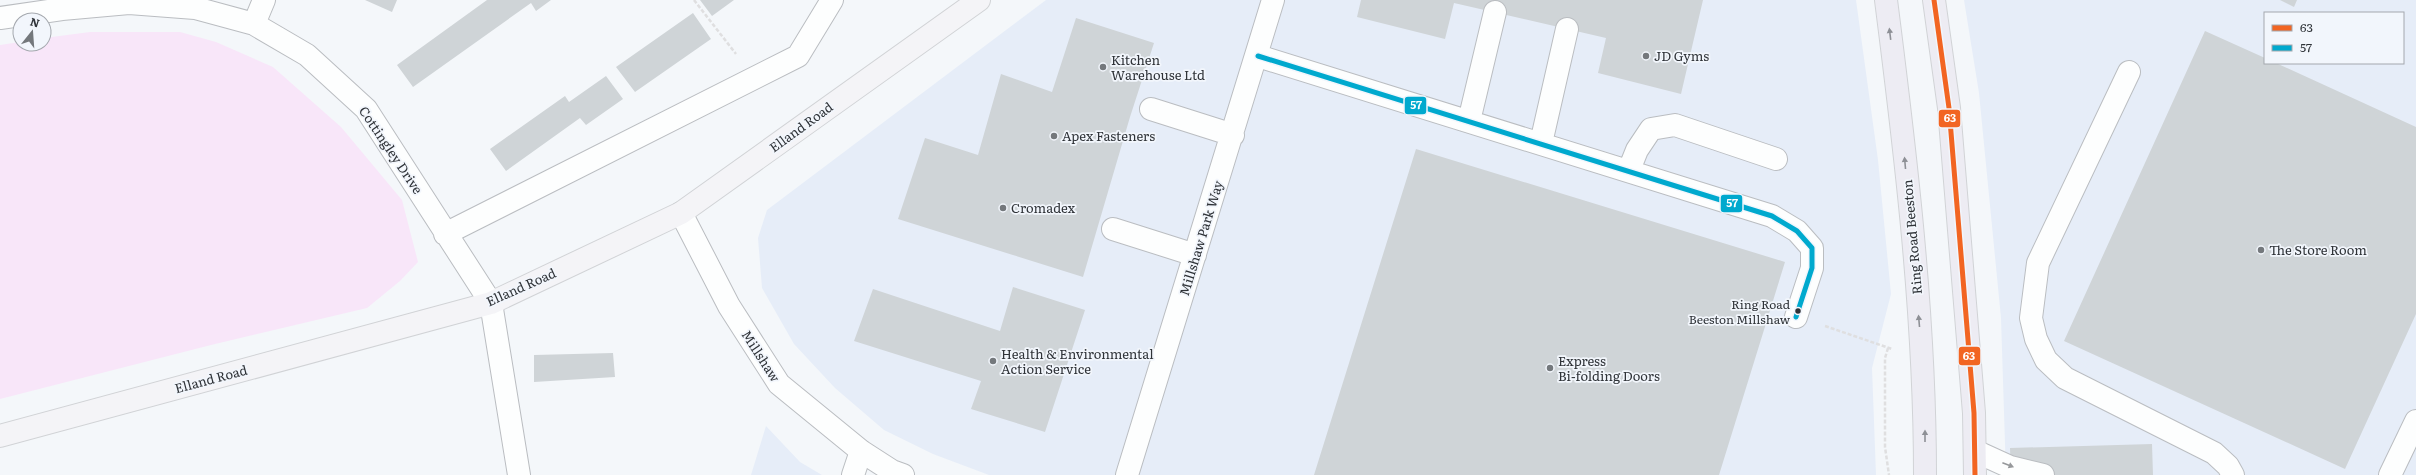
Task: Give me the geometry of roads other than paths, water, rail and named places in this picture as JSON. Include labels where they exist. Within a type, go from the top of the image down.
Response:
[{"type":"highway","name":"Ring Road Beeston","points":[[1886,0],[1903,131],[1922,360],[1925,475]]},
{"type":"highway","points":[[1934,0],[1949,108],[1974,413],[1975,475]]},
{"type":"main road","name":"Elland Road","points":[[0,436],[491,303],[681,213],[979,0]]},
{"type":"street","points":[[254,24],[264,0]]},
{"type":"street","points":[[445,234],[798,56],[832,0]]},
{"type":"street","name":"Millshaw Park Way","points":[[1127,475],[1258,56],[1273,0]]},
{"type":"street","name":"Cottingley Drive","points":[[0,18],[62,9],[129,3],[195,8],[254,24],[307,55],[366,109],[445,234],[491,303]]},
{"type":"street","points":[[1469,121],[1495,12]]},
{"type":"street","points":[[1541,143],[1567,29]]},
{"type":"street","points":[[1258,56],[1629,170],[1772,216],[1797,231],[1812,248],[1812,268],[1796,317]]},
{"type":"street","points":[[2129,72],[2038,263],[2031,318],[2036,339],[2046,360],[2065,378],[2214,453],[2233,475]]},
{"type":"street","points":[[1151,109],[1233,135]]},
{"type":"street","points":[[1629,170],[1637,150],[1651,129],[1675,125],[1776,159]]},
{"type":"street","name":"Millshaw","points":[[681,213],[729,306],[779,384],[861,451],[892,471],[903,475]]},
{"type":"street","points":[[1113,229],[1195,254]]},
{"type":"street","points":[[491,303],[519,475]]},
{"type":"street","points":[[2390,475],[2416,421]]},
{"type":"street","points":[[853,475],[861,451]]},
{"type":"street","points":[[1975,451],[2010,467],[2043,475]]},
{"type":"place","name":"JD Gyms","points":[[1646,56]]},
{"type":"place","name":"Kitchen Warehouse Ltd","points":[[1103,67]]},
{"type":"place","name":"Apex Fasteners","points":[[1054,136]]},
{"type":"place","name":"Cromadex","points":[[1003,208]]},
{"type":"place","name":"The Store Room","points":[[2261,250]]},
{"type":"place","name":"Ring Road Beeston Millshaw","points":[[1798,311]]},
{"type":"place","name":"Health & Environmental Action Service","points":[[993,361]]},
{"type":"place","name":"Express Bi-folding Doors","points":[[1550,368]]}]
